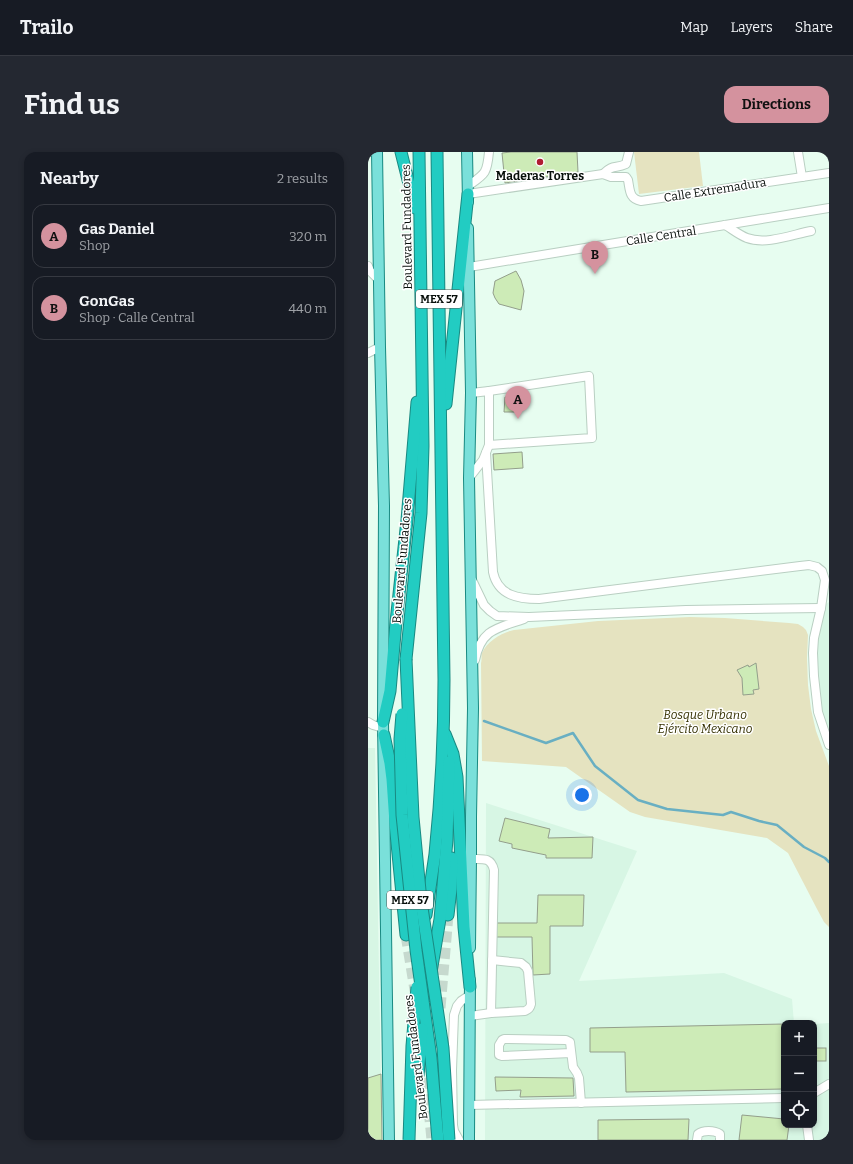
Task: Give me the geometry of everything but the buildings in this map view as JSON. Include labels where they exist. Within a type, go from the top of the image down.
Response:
[{"type":"highway","points":[[401,152],[420,228]]},
{"type":"highway","name":"Boulevard Fundadores","points":[[419,152],[423,446],[421,513],[406,659],[400,739],[402,815],[416,950],[431,1058],[438,1140]]},
{"type":"highway","name":"Boulevard Fundadores","points":[[409,1140],[415,1004],[438,826],[444,730],[437,152]]},
{"type":"highway","points":[[441,446],[446,412],[468,190]]},
{"type":"highway","points":[[406,935],[392,779],[384,728],[388,658],[411,482],[422,326]]},
{"type":"highway","points":[[406,659],[413,817],[421,901],[443,1048],[450,1140]]},
{"type":"highway","points":[[444,730],[452,773],[453,830],[451,889],[448,916]]},
{"type":"highway","points":[[444,730],[453,754],[456,777],[464,927],[470,991]]},
{"type":"highway","points":[[414,1140],[418,1069],[427,996],[440,919],[447,840],[449,758]]},
{"type":"main road","points":[[377,152],[380,347],[388,658]]},
{"type":"main road","points":[[467,152],[471,393],[469,478],[473,708],[469,1140]]},
{"type":"main road","points":[[384,728],[389,1140]]},
{"type":"street","points":[[468,190],[485,173],[489,152]]},
{"type":"street","points":[[468,190],[603,174],[610,168],[626,163],[629,152]]},
{"type":"street","points":[[798,152],[802,177]]},
{"type":"street","name":"Calle Extremadura","points":[[603,174],[611,177],[624,177],[628,180],[630,194],[634,200],[641,202],[829,173]]},
{"type":"street","name":"Calle Central","points":[[469,267],[829,208]]},
{"type":"street","points":[[725,225],[746,238],[757,240],[773,239],[811,231]]},
{"type":"street","points":[[368,266],[370,271],[379,280]]},
{"type":"street","points":[[368,353],[380,347]]},
{"type":"street","points":[[471,393],[589,376],[592,438],[488,449]]},
{"type":"street","points":[[489,391],[488,449],[493,572],[494,578],[500,587],[514,597],[539,599],[809,565],[817,567],[822,571],[825,580],[821,608],[814,638],[814,676],[818,712],[829,745]]},
{"type":"street","points":[[469,478],[488,449]]},
{"type":"street","points":[[471,579],[484,605],[497,616],[529,617],[686,610],[821,608],[829,602]]},
{"type":"street","points":[[472,672],[477,649],[481,641],[491,631],[529,617]]},
{"type":"street","points":[[368,722],[384,728]]},
{"type":"street","points":[[472,858],[487,860],[493,865],[494,870],[491,1013]]},
{"type":"street","points":[[470,1016],[529,1010],[531,1004],[528,971],[526,967],[521,963],[492,960]]},
{"type":"street","points":[[459,1140],[454,1131],[453,1125],[452,1070],[454,1015],[457,1006],[470,991]]},
{"type":"street","points":[[571,1053],[502,1056],[499,1055],[499,1045],[504,1039],[566,1040],[570,1042],[573,1067],[579,1078],[582,1103]]},
{"type":"street","points":[[816,1092],[829,1084]]},
{"type":"street","points":[[469,1105],[781,1098]]},
{"type":"street","points":[[807,1128],[809,1140]]},
{"type":"street","points":[[697,1140],[698,1134],[703,1131],[715,1131],[720,1134],[720,1140]]},
{"type":"shaded area","points":[[829,602],[829,736],[826,736],[814,676],[821,608]]},
{"type":"shaded area","points":[[368,748],[375,748],[382,1140],[368,1140]]},
{"type":"shaded area","points":[[486,803],[637,851],[579,981],[724,973],[792,999],[794,1020],[781,1020],[781,1128],[817,1128],[817,1024],[829,1023],[829,1140],[485,1140]]},
{"type":"green space","points":[[634,152],[699,152],[703,186],[639,194]]},
{"type":"green space","name":"Bosque Urbano Ejército Mexicano","points":[[690,617],[725,618],[798,624],[806,630],[808,635],[808,685],[811,709],[816,731],[829,766],[829,927],[824,922],[788,853],[767,838],[645,817],[630,812],[566,767],[482,761],[481,663],[482,653],[491,641],[514,630],[598,621]]},
{"type":"waterway","points":[[484,721],[546,743],[573,733],[595,766],[638,800],[667,809],[723,815],[731,812],[777,825],[804,847],[825,858],[829,862]]},
{"type":"tunnel","points":[[440,1008],[448,915]]},
{"type":"tunnel","points":[[406,935],[416,996]]},
{"type":"tunnel","points":[[438,1037],[442,1121]]},
{"type":"tunnel","points":[[423,1045],[432,1140]]},
{"type":"place","name":"Maderas Torres","points":[[540,162]]},
{"type":"place","name":"GonGas","points":[[595,274]]},
{"type":"place","name":"Gas Daniel","points":[[518,419]]}]
